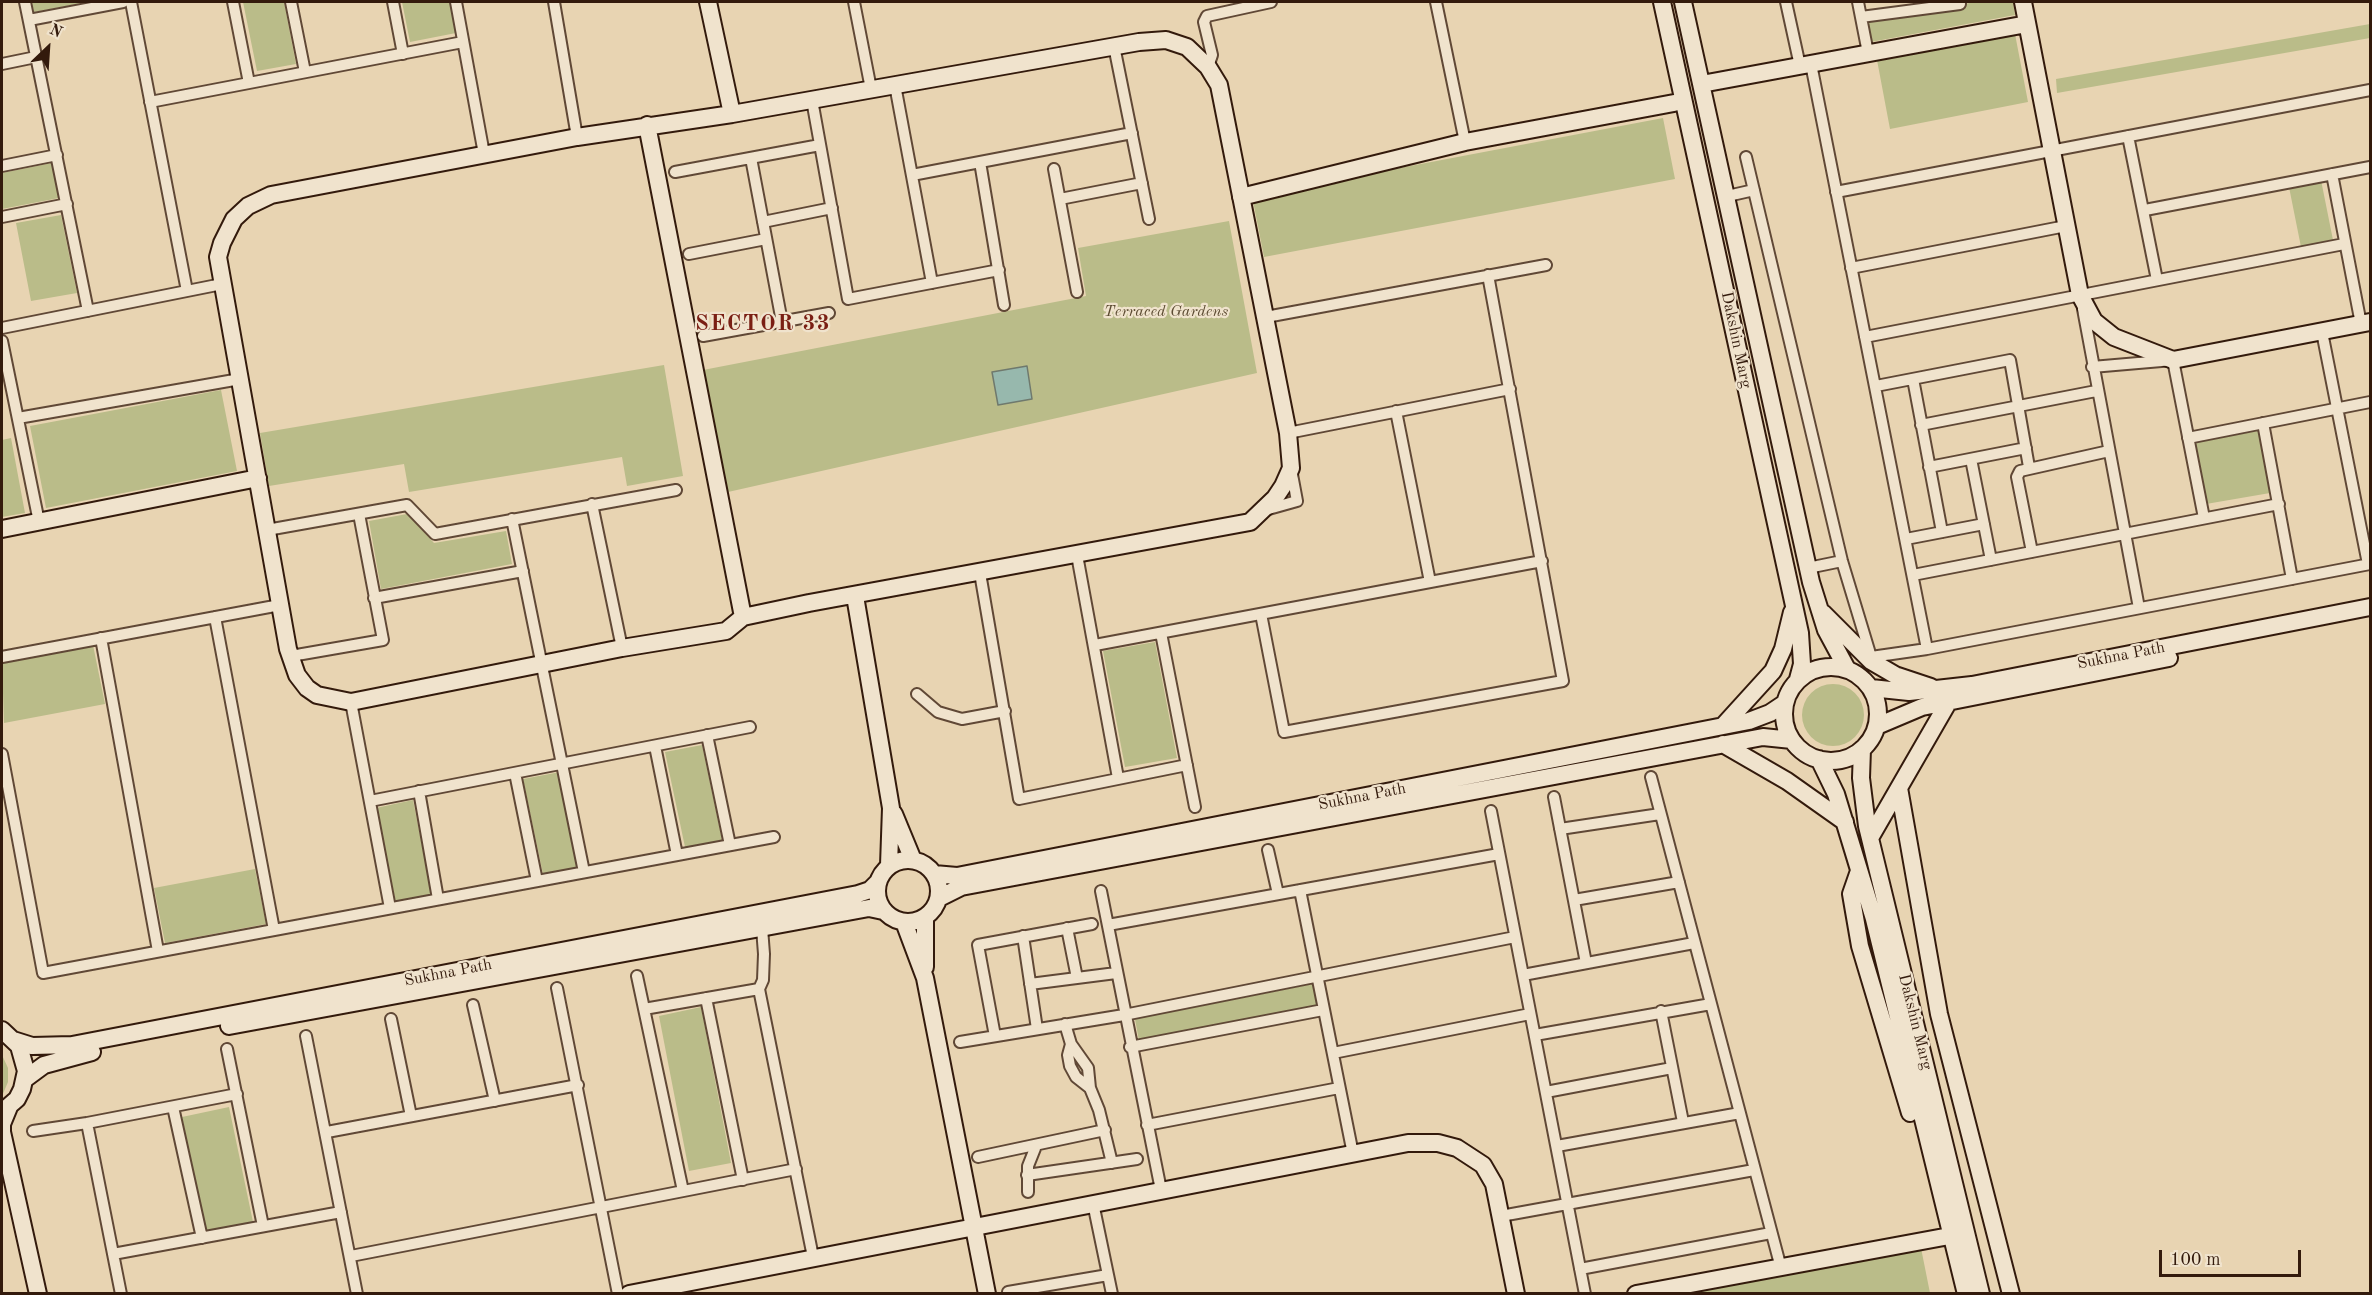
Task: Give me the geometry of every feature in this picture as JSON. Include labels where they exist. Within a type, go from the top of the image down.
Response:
[{"type":"main road","points":[[708,2],[732,114]]},
{"type":"main road","name":"Dakshin Marg","points":[[1662,2],[1800,633],[1802,663],[1798,680]]},
{"type":"main road","name":"Dakshin Marg","points":[[1683,2],[1808,568],[1826,630],[1847,669]]},
{"type":"main road","points":[[2023,2],[2081,298],[2094,321],[2114,337],[2173,360],[2366,323]]},
{"type":"main road","points":[[1707,83],[2027,24]]},
{"type":"main road","points":[[1166,40],[1187,47],[1208,67],[1219,85],[1266,317],[1288,433],[1291,468],[1275,498],[1250,522],[743,617],[726,631],[542,663],[351,702],[325,698],[307,688],[297,675],[280,605],[222,285],[218,257],[234,219],[248,206],[271,195],[646,125],[732,114],[1114,46],[1166,40]]},
{"type":"main road","points":[[1241,197],[1465,142],[1674,104]]},
{"type":"main road","points":[[646,125],[743,617]]},
{"type":"main road","points":[[2,529],[258,478]]},
{"type":"main road","points":[[855,596],[891,808],[889,866]]},
{"type":"main road","points":[[1723,726],[1773,670],[1783,649],[1794,604]]},
{"type":"main road","name":"Sukhna Path","points":[[1871,688],[1909,692],[1972,685],[2370,607]]},
{"type":"main road","points":[[1818,608],[1871,661],[1895,675],[1937,689]]},
{"type":"main road","name":"Sukhna Path","points":[[1877,726],[1896,716],[1949,701],[2370,619]]},
{"type":"main road","points":[[1821,668],[1847,669],[1863,678],[1871,688],[1878,711],[1877,726],[1862,749],[1848,758],[1835,761],[1819,759],[1801,750],[1792,740],[1784,713],[1785,703],[1798,680],[1821,668]]},
{"type":"main road","points":[[1870,838],[1949,701]]},
{"type":"main road","name":"Sukhna Path","points":[[934,874],[957,876],[1723,726],[1759,717],[1785,703]]},
{"type":"main road","name":"Sukhna Path","points":[[939,898],[962,887],[1723,744],[1763,737],[1792,740]]},
{"type":"main road","points":[[1723,744],[1787,781],[1845,822]]},
{"type":"main road","name":"Dakshin Marg","points":[[1862,749],[1862,778],[1870,838],[1981,1293]]},
{"type":"main road","name":"Dakshin Marg","points":[[1819,759],[1836,794],[1859,871],[1966,1293]]},
{"type":"main road","points":[[1899,788],[1939,1014],[2011,1293]]},
{"type":"main road","points":[[891,808],[913,860]]},
{"type":"main road","points":[[900,860],[913,860],[924,864],[934,874],[939,884],[939,898],[931,913],[925,917],[904,922],[891,918],[883,911],[877,898],[878,882],[889,866],[900,860]]},
{"type":"main road","points":[[1859,871],[1851,894],[1860,946],[1905,1091],[1958,1293]]},
{"type":"main road","name":"Sukhna Path","points":[[7,1035],[32,1046],[72,1045],[858,894],[870,890],[878,882]]},
{"type":"main road","name":"Sukhna Path","points":[[25,1079],[44,1065],[74,1055],[869,908],[883,911]]},
{"type":"main road","points":[[925,917],[925,978]]},
{"type":"main road","points":[[904,922],[925,978],[987,1293]]},
{"type":"main road","points":[[7,1035],[25,1062],[25,1079],[22,1089],[5,1109],[2,1132],[39,1293]]},
{"type":"main road","points":[[629,1293],[1408,1143],[1438,1143],[1457,1148],[1483,1165],[1494,1184],[1516,1293]]},
{"type":"main road","points":[[2,1181],[29,1293]]},
{"type":"main road","points":[[1636,1293],[1944,1237]]},
{"type":"street","points":[[25,2],[88,311]]},
{"type":"street","points":[[29,20],[123,2]]},
{"type":"street","points":[[131,2],[187,291]]},
{"type":"street","points":[[233,2],[249,83]]},
{"type":"street","points":[[291,2],[305,72]]},
{"type":"street","points":[[393,2],[403,54]]},
{"type":"street","points":[[456,2],[484,154]]},
{"type":"street","points":[[554,2],[577,137]]},
{"type":"street","points":[[854,2],[870,89]]},
{"type":"street","points":[[1210,2],[1213,14]]},
{"type":"street","points":[[1208,67],[1212,55],[1204,22],[1207,16],[1271,2]]},
{"type":"street","points":[[1436,2],[1465,142]]},
{"type":"street","points":[[1786,2],[1806,65],[1836,192],[1927,649]]},
{"type":"street","points":[[1858,2],[1868,53]]},
{"type":"street","points":[[1861,17],[1960,4]]},
{"type":"street","points":[[150,102],[463,42]]},
{"type":"street","points":[[1114,46],[1149,219]]},
{"type":"street","points":[[2,64],[36,57]]},
{"type":"street","points":[[895,85],[932,283]]},
{"type":"street","points":[[1836,192],[2370,90]]},
{"type":"street","points":[[812,100],[848,299],[999,270]]},
{"type":"street","points":[[912,175],[1132,133]]},
{"type":"street","points":[[2128,136],[2145,210],[2157,280]]},
{"type":"street","points":[[675,172],[820,145]]},
{"type":"street","points":[[2,166],[57,155]]},
{"type":"street","points":[[1746,157],[1842,561],[1871,657],[1927,649],[2369,564],[2322,332]]},
{"type":"street","points":[[751,158],[782,322]]},
{"type":"street","points":[[980,162],[1005,305]]},
{"type":"street","points":[[2145,210],[2370,167]]},
{"type":"street","points":[[1054,169],[1077,292]]},
{"type":"street","points":[[2331,174],[2344,244],[2366,323]]},
{"type":"street","points":[[1060,199],[1142,183]]},
{"type":"street","points":[[1732,195],[1754,190]]},
{"type":"street","points":[[2,217],[67,204]]},
{"type":"street","points":[[763,222],[832,208]]},
{"type":"street","points":[[1851,268],[2066,226]]},
{"type":"street","points":[[689,254],[766,239]]},
{"type":"street","points":[[1865,337],[2081,298],[2157,280],[2344,244]]},
{"type":"street","points":[[1266,317],[1546,265]]},
{"type":"street","points":[[1261,614],[1284,732],[1563,681],[1488,275]]},
{"type":"street","points":[[2,328],[222,285]]},
{"type":"street","points":[[2081,298],[2096,391],[2139,608]]},
{"type":"street","points":[[703,336],[829,314]]},
{"type":"street","points":[[2,341],[39,522]]},
{"type":"street","points":[[1876,386],[2010,360],[2029,467]]},
{"type":"street","points":[[2092,367],[2173,360],[2204,518]]},
{"type":"street","points":[[18,418],[240,379]]},
{"type":"street","points":[[1913,379],[1942,532]]},
{"type":"street","points":[[1288,433],[1510,389]]},
{"type":"street","points":[[1921,425],[2096,391]]},
{"type":"street","points":[[2188,438],[2370,402]]},
{"type":"street","points":[[1396,411],[1430,582]]},
{"type":"street","points":[[2264,423],[2292,579]]},
{"type":"street","points":[[1929,467],[2026,448]]},
{"type":"street","points":[[2032,552],[2017,477],[2020,471],[2029,467],[2109,451]]},
{"type":"street","points":[[1971,459],[1991,560]]},
{"type":"street","points":[[267,530],[406,505],[435,534],[676,490]]},
{"type":"street","points":[[592,504],[622,648]]},
{"type":"street","points":[[1913,575],[2279,504]]},
{"type":"street","points":[[291,656],[382,640],[359,514]]},
{"type":"street","points":[[512,519],[584,872]]},
{"type":"street","points":[[1906,539],[1984,524]]},
{"type":"street","points":[[1077,555],[1118,778]]},
{"type":"street","points":[[1095,645],[1542,561]]},
{"type":"street","points":[[1808,568],[1842,561]]},
{"type":"street","points":[[374,598],[523,570]]},
{"type":"street","points":[[980,573],[1019,799],[1186,765]]},
{"type":"street","points":[[2,657],[280,605]]},
{"type":"street","points":[[215,617],[274,930]]},
{"type":"street","points":[[1161,633],[1195,807]]},
{"type":"street","points":[[101,638],[158,951]]},
{"type":"street","points":[[917,694],[938,712],[962,719],[1005,711]]},
{"type":"street","points":[[351,702],[390,908]]},
{"type":"street","points":[[370,801],[750,727]]},
{"type":"street","points":[[707,735],[730,845]]},
{"type":"street","points":[[655,746],[677,855]]},
{"type":"street","points":[[2,754],[43,973],[774,837]]},
{"type":"street","points":[[515,773],[537,881]]},
{"type":"street","points":[[1651,777],[1780,1268]]},
{"type":"street","points":[[419,791],[438,899]]},
{"type":"street","points":[[1554,797],[1586,963]]},
{"type":"street","points":[[1491,811],[1585,1293]]},
{"type":"street","points":[[1560,829],[1660,814]]},
{"type":"street","points":[[1268,850],[1278,894]]},
{"type":"street","points":[[1108,925],[1499,854]]},
{"type":"street","points":[[1575,900],[1678,882]]},
{"type":"street","points":[[1300,890],[1353,1154]]},
{"type":"street","points":[[1101,891],[1130,1047],[1161,1190]]},
{"type":"street","points":[[995,1036],[977,948],[981,943],[1092,924]]},
{"type":"street","points":[[762,928],[763,980],[759,989],[813,1257]]},
{"type":"street","points":[[1067,928],[1077,978]]},
{"type":"street","points":[[1023,936],[1037,1029]]},
{"type":"street","points":[[960,1042],[1124,1014],[1515,937]]},
{"type":"street","points":[[1523,975],[1694,944]]},
{"type":"street","points":[[1030,984],[1116,973]]},
{"type":"street","points":[[637,976],[683,1191]]},
{"type":"street","points":[[557,988],[618,1293]]},
{"type":"street","points":[[644,1009],[759,989]]},
{"type":"street","points":[[706,998],[743,1180]]},
{"type":"street","points":[[1535,1035],[1711,1004]]},
{"type":"street","points":[[473,1005],[495,1101]]},
{"type":"street","points":[[1130,1047],[1323,1010]]},
{"type":"street","points":[[1661,1011],[1683,1122]]},
{"type":"street","points":[[1333,1053],[1530,1014]]},
{"type":"street","points":[[391,1019],[411,1116]]},
{"type":"street","points":[[1065,1024],[1071,1044],[1068,1055],[1070,1066],[1076,1077],[1090,1088],[1105,1130],[1112,1163]]},
{"type":"street","points":[[306,1036],[327,1132],[357,1293]]},
{"type":"street","points":[[227,1049],[263,1226]]},
{"type":"street","points":[[1546,1092],[1672,1068]]},
{"type":"street","points":[[327,1132],[578,1085]]},
{"type":"street","points":[[1147,1125],[1340,1088]]},
{"type":"street","points":[[33,1131],[87,1124],[237,1094]]},
{"type":"street","points":[[173,1107],[202,1238]]},
{"type":"street","points":[[1557,1146],[1740,1113]]},
{"type":"street","points":[[87,1124],[121,1293]]},
{"type":"street","points":[[978,1157],[1105,1130]]},
{"type":"street","points":[[1028,1192],[1027,1175],[1036,1146]]},
{"type":"street","points":[[1027,1175],[1137,1159]]},
{"type":"street","points":[[351,1256],[796,1169]]},
{"type":"street","points":[[1501,1216],[1754,1170]]},
{"type":"street","points":[[1093,1203],[1112,1293]]},
{"type":"street","points":[[113,1254],[341,1212]]},
{"type":"street","points":[[1580,1269],[1771,1233]]},
{"type":"street","points":[[1008,1292],[1108,1275]]},
{"type":"green space","points":[[32,2],[88,2],[34,12]]},
{"type":"green space","points":[[243,2],[284,2],[296,64],[257,71]]},
{"type":"green space","points":[[402,2],[450,2],[456,33],[410,42]]},
{"type":"green space","points":[[1975,2],[2013,2],[2015,15],[1871,42],[1867,22]]},
{"type":"green space","points":[[2370,24],[2370,38],[2057,93],[2056,79]]},
{"type":"green space","points":[[2015,34],[2028,102],[1890,129],[1877,60]]},
{"type":"green space","points":[[1663,118],[1675,179],[1264,257],[1252,196]]},
{"type":"green space","points":[[52,163],[59,198],[2,209],[2,173]]},
{"type":"green space","points":[[2321,180],[2333,240],[2301,247],[2289,187]]},
{"type":"green space","points":[[61,215],[77,293],[31,301],[16,223]]},
{"type":"green space","name":"Terraced Gardens","points":[[1229,221],[1257,373],[728,492],[703,370],[1086,296],[1078,248]]},
{"type":"green space","points":[[664,365],[683,476],[627,486],[622,457],[409,492],[404,464],[269,486],[260,433]]},
{"type":"green space","points":[[221,390],[237,471],[46,508],[30,426]]},
{"type":"green space","points":[[2258,431],[2270,493],[2206,504],[2195,442]]},
{"type":"green space","points":[[11,438],[25,513],[2,517],[2,440]]},
{"type":"green space","points":[[407,514],[434,543],[506,531],[512,564],[381,589],[369,521]]},
{"type":"green space","points":[[1155,642],[1177,758],[1125,767],[1103,651]]},
{"type":"green space","points":[[93,645],[105,704],[4,723],[2,663]]},
{"type":"green space","points":[[1827,684],[1839,684],[1855,693],[1862,703],[1864,715],[1862,727],[1855,737],[1839,746],[1827,746],[1816,741],[1807,732],[1802,721],[1802,709],[1807,698],[1816,689]]},
{"type":"green space","points":[[702,745],[722,840],[685,847],[665,752]]},
{"type":"green space","points":[[560,772],[580,867],[543,874],[523,779]]},
{"type":"green space","points":[[413,800],[432,896],[396,903],[376,808]]},
{"type":"green space","points":[[255,869],[266,924],[165,943],[154,888]]},
{"type":"green space","points":[[1313,984],[1318,1006],[1139,1041],[1135,1019]]},
{"type":"green space","points":[[701,1007],[731,1163],[689,1171],[659,1016]]},
{"type":"green space","points":[[2,1055],[8,1068],[8,1082],[2,1096]]},
{"type":"green space","points":[[229,1107],[253,1222],[206,1232],[182,1117]]},
{"type":"green space","points":[[1921,1248],[1930,1293],[1678,1294]]},
{"type":"water","points":[[1027,366],[1032,399],[998,405],[992,372]]},
{"type":"district","name":"SECTOR 33","points":[[763,324]]}]
